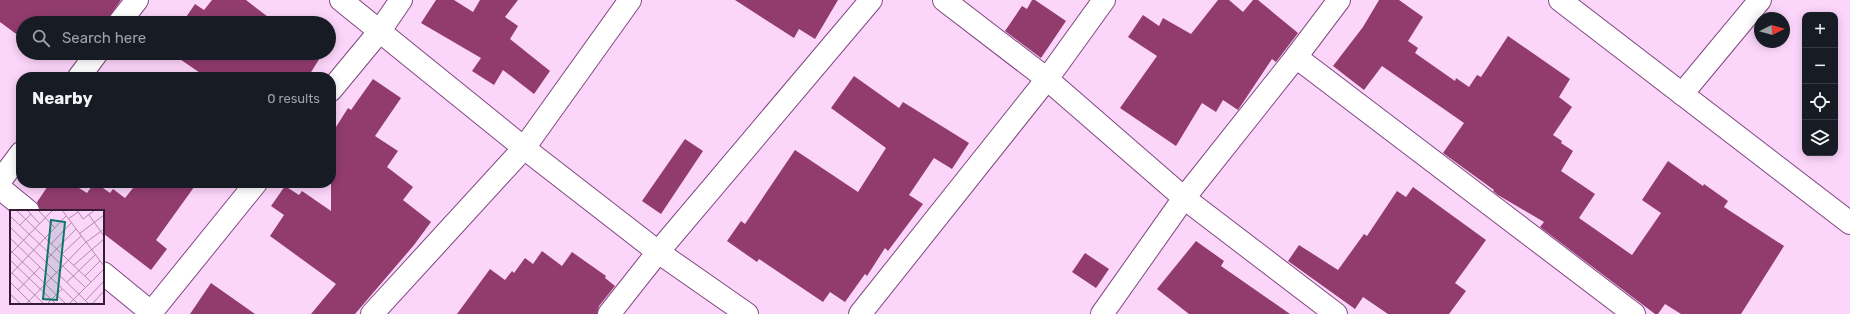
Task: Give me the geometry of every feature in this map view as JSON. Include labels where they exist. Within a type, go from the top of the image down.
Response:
[{"type":"street","points":[[124,16],[137,0]]},
{"type":"street","points":[[341,0],[524,148],[658,252],[747,314]]},
{"type":"street","points":[[336,84],[379,32],[401,0]]},
{"type":"street","points":[[372,314],[524,148],[630,0]]},
{"type":"street","points":[[609,314],[658,252],[871,0]]},
{"type":"street","points":[[944,0],[1047,79],[1184,198],[1336,314]]},
{"type":"street","points":[[860,314],[1047,79],[1104,0]]},
{"type":"street","points":[[1102,314],[1184,198],[1296,57],[1339,0]]},
{"type":"street","points":[[1560,0],[1850,223]]},
{"type":"street","points":[[1682,94],[1760,0]]},
{"type":"street","points":[[1296,57],[1634,314]]},
{"type":"street","points":[[82,72],[91,60]]},
{"type":"street","points":[[0,181],[16,160]]},
{"type":"street","points":[[0,188],[27,210]]},
{"type":"street","points":[[104,274],[151,314],[252,188]]},
{"type":"building","points":[[0,0],[121,0],[110,16],[16,16],[16,34],[0,22]]},
{"type":"building","points":[[212,0],[246,0],[267,16],[187,16],[195,4],[204,10]]},
{"type":"building","points":[[436,0],[454,0],[473,12],[480,0],[518,0],[505,17],[518,26],[510,39],[550,71],[534,94],[503,70],[494,85],[472,71],[481,58],[421,23]]},
{"type":"building","points":[[735,0],[838,0],[815,39],[799,29],[794,38]]},
{"type":"building","points":[[1032,0],[1035,0],[1066,21],[1041,58],[1005,31],[1022,6],[1027,9]]},
{"type":"building","points":[[1218,0],[1229,0],[1243,12],[1253,0],[1258,0],[1298,33],[1276,62],[1272,59],[1238,110],[1223,100],[1216,112],[1202,103],[1176,146],[1120,108],[1157,56],[1128,37],[1143,15],[1159,26],[1163,18],[1191,34]]},
{"type":"building","points":[[1379,0],[1399,0],[1423,17],[1408,41],[1418,48],[1415,53],[1455,81],[1456,78],[1469,87],[1477,75],[1481,77],[1508,36],[1570,79],[1559,97],[1572,107],[1553,135],[1562,141],[1561,143],[1573,151],[1561,171],[1595,194],[1579,218],[1632,255],[1661,213],[1642,200],[1668,161],[1703,186],[1704,184],[1728,201],[1724,207],[1784,246],[1741,314],[1681,314],[1665,304],[1658,314],[1655,314],[1540,227],[1544,222],[1498,195],[1493,191],[1494,190],[1443,153],[1464,123],[1382,66],[1364,90],[1333,66],[1363,27]]},
{"type":"building","points":[[181,60],[319,60],[311,72],[199,72]]},
{"type":"building","points":[[854,76],[899,108],[903,102],[969,143],[952,169],[934,158],[909,195],[923,204],[888,251],[885,248],[867,276],[865,274],[845,302],[830,292],[823,302],[759,259],[757,262],[727,241],[741,221],[745,224],[795,150],[858,192],[886,148],[831,108]]},
{"type":"building","points":[[373,79],[401,98],[375,136],[398,151],[387,167],[413,187],[403,200],[431,222],[414,245],[355,314],[311,314],[336,284],[270,236],[284,215],[271,206],[284,188],[288,188],[299,195],[302,191],[331,211],[331,188],[336,188],[336,127],[348,108],[351,110]]},
{"type":"building","points":[[685,139],[703,151],[661,214],[642,201]]},
{"type":"building","points":[[1413,187],[1486,240],[1455,283],[1466,291],[1449,314],[1388,314],[1363,297],[1355,309],[1288,261],[1299,245],[1338,270],[1364,234],[1367,236],[1397,191],[1406,197]]},
{"type":"building","points":[[47,188],[79,188],[87,193],[90,188],[103,188],[110,193],[113,189],[125,198],[133,188],[193,188],[156,240],[167,249],[151,270],[104,234],[104,210],[40,210],[37,202]]},
{"type":"building","points":[[1196,241],[1224,261],[1221,266],[1290,314],[1189,314],[1157,289]]},
{"type":"building","points":[[542,251],[562,266],[572,252],[606,276],[605,278],[615,286],[599,306],[597,314],[457,314],[490,269],[505,280],[512,271],[514,273],[525,258],[533,264]]},
{"type":"building","points":[[1085,253],[1109,269],[1096,288],[1072,272]]},
{"type":"building","points":[[211,283],[255,314],[190,314]]}]
